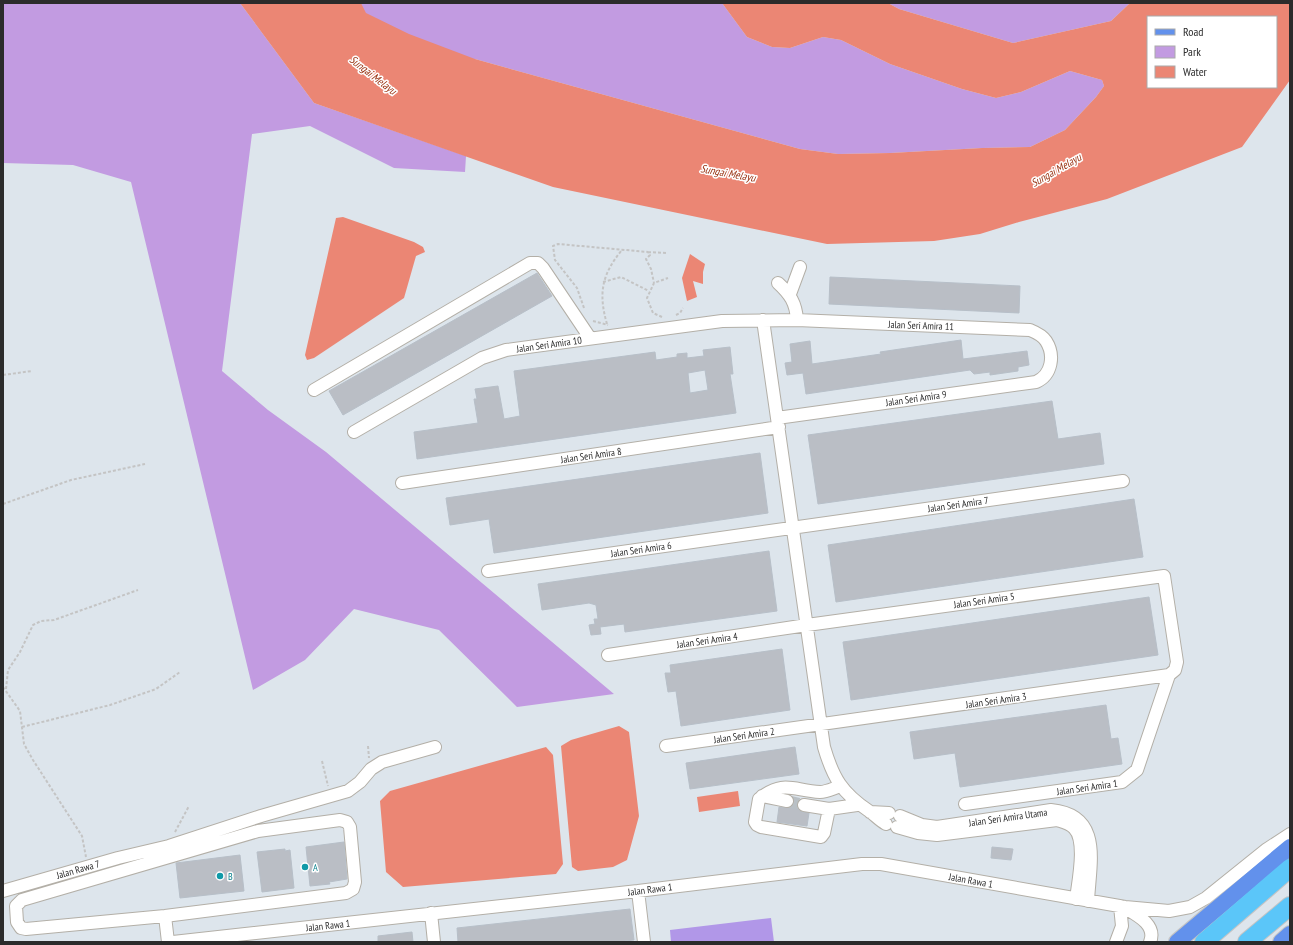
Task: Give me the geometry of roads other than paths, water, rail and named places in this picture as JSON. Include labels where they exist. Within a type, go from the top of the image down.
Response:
[{"type":"highway","points":[[1204,942],[1290,868]]},
{"type":"highway","points":[[1247,942],[1290,906]]},
{"type":"main road","points":[[1177,942],[1290,847]]},
{"type":"main road","points":[[1281,942],[1290,934]]},
{"type":"street","points":[[314,390],[530,263],[538,263],[543,268],[590,338]]},
{"type":"street","points":[[790,294],[800,267]]},
{"type":"street","points":[[778,282],[790,294],[796,310],[797,320]]},
{"type":"street","name":"Jalan Seri Amira 11","points":[[763,320],[797,320],[1030,330],[1046,340],[1050,350],[1050,370]]},
{"type":"street","name":"Jalan Seri Amira 10","points":[[354,432],[482,358],[506,350],[722,322],[763,320]]},
{"type":"street","name":"Jalan Seri Amira Utama","points":[[763,320],[824,747],[831,770],[841,786],[857,805],[870,812],[898,822],[937,827],[1051,810],[1065,811],[1076,817],[1084,825],[1090,840],[1090,862],[1082,900]]},
{"type":"street","name":"Jalan Seri Amira 9","points":[[778,422],[1036,382],[1044,379],[1050,370]]},
{"type":"street","name":"Jalan Seri Amira 8","points":[[402,483],[778,422]]},
{"type":"street","name":"Jalan Seri Amira 7","points":[[793,528],[1123,481]]},
{"type":"street","name":"Jalan Seri Amira 6","points":[[488,571],[793,528]]},
{"type":"street","name":"Jalan Seri Amira 5","points":[[807,625],[1161,575],[1165,578],[1177,662]]},
{"type":"street","name":"Jalan Seri Amira 4","points":[[608,655],[807,625]]},
{"type":"street","name":"Jalan Seri Amira 1","points":[[965,804],[1122,782],[1137,770],[1170,675],[1176,670],[1177,662]]},
{"type":"street","name":"Jalan Seri Amira 3","points":[[822,725],[1170,675]]},
{"type":"street","name":"Jalan Seri Amira 2","points":[[666,746],[822,725]]},
{"type":"street","name":"Jalan Rawa 7","points":[[3,891],[80,868],[169,846],[330,795],[348,791],[360,782],[371,769],[382,762],[435,747]]},
{"type":"street","points":[[829,809],[824,833],[821,837],[757,826],[755,822],[759,798],[783,787],[820,792],[841,786]]},
{"type":"street","points":[[762,796],[787,801]]},
{"type":"street","points":[[804,805],[829,809],[857,805]]},
{"type":"street","points":[[340,820],[349,824],[355,882],[353,889],[350,892],[165,916],[26,929],[18,925],[16,909],[17,904],[22,900],[258,831],[340,820]]},
{"type":"street","name":"Jalan Rawa 1","points":[[173,942],[638,891],[862,864],[875,864],[1122,907],[1169,911],[1190,907],[1206,898],[1267,849],[1290,834]]},
{"type":"street","points":[[638,891],[644,942]]},
{"type":"street","points":[[1116,942],[1122,926],[1122,907]]},
{"type":"street","name":"Jalan Rawa 1","points":[[1122,907],[1144,919],[1150,929],[1150,942]]},
{"type":"street","points":[[430,913],[434,942]]},
{"type":"street","points":[[165,916],[168,942]]},
{"type":"water","name":"Sungai Melayu","points":[[240,3],[361,3],[366,13],[409,34],[475,59],[800,149],[838,154],[1030,147],[1065,130],[1096,97],[1104,86],[1102,80],[1070,71],[1021,92],[996,98],[962,89],[890,64],[841,40],[823,37],[790,48],[772,47],[747,37],[722,3],[888,3],[899,9],[1013,43],[1111,21],[1130,3],[1290,3],[1290,80],[1242,147],[1107,199],[1019,222],[980,234],[934,241],[827,244],[553,187],[314,103]]},
{"type":"water","points":[[343,217],[414,242],[423,247],[425,252],[416,256],[404,298],[314,358],[307,360],[305,355],[336,218]]},
{"type":"water","points":[[690,254],[705,264],[703,284],[693,281],[697,297],[687,301],[682,278]]},
{"type":"water","points":[[619,726],[629,732],[639,816],[627,860],[613,867],[578,871],[572,867],[561,746],[571,740]]},
{"type":"water","points":[[546,747],[553,755],[563,864],[556,874],[403,887],[386,872],[380,801],[390,791]]},
{"type":"water","points":[[738,791],[740,806],[699,812],[697,797]]},
{"type":"tunnel","points":[[787,801],[804,805]]},
{"type":"place","name":"A","points":[[305,867]]},
{"type":"place","name":"B","points":[[220,876]]}]
